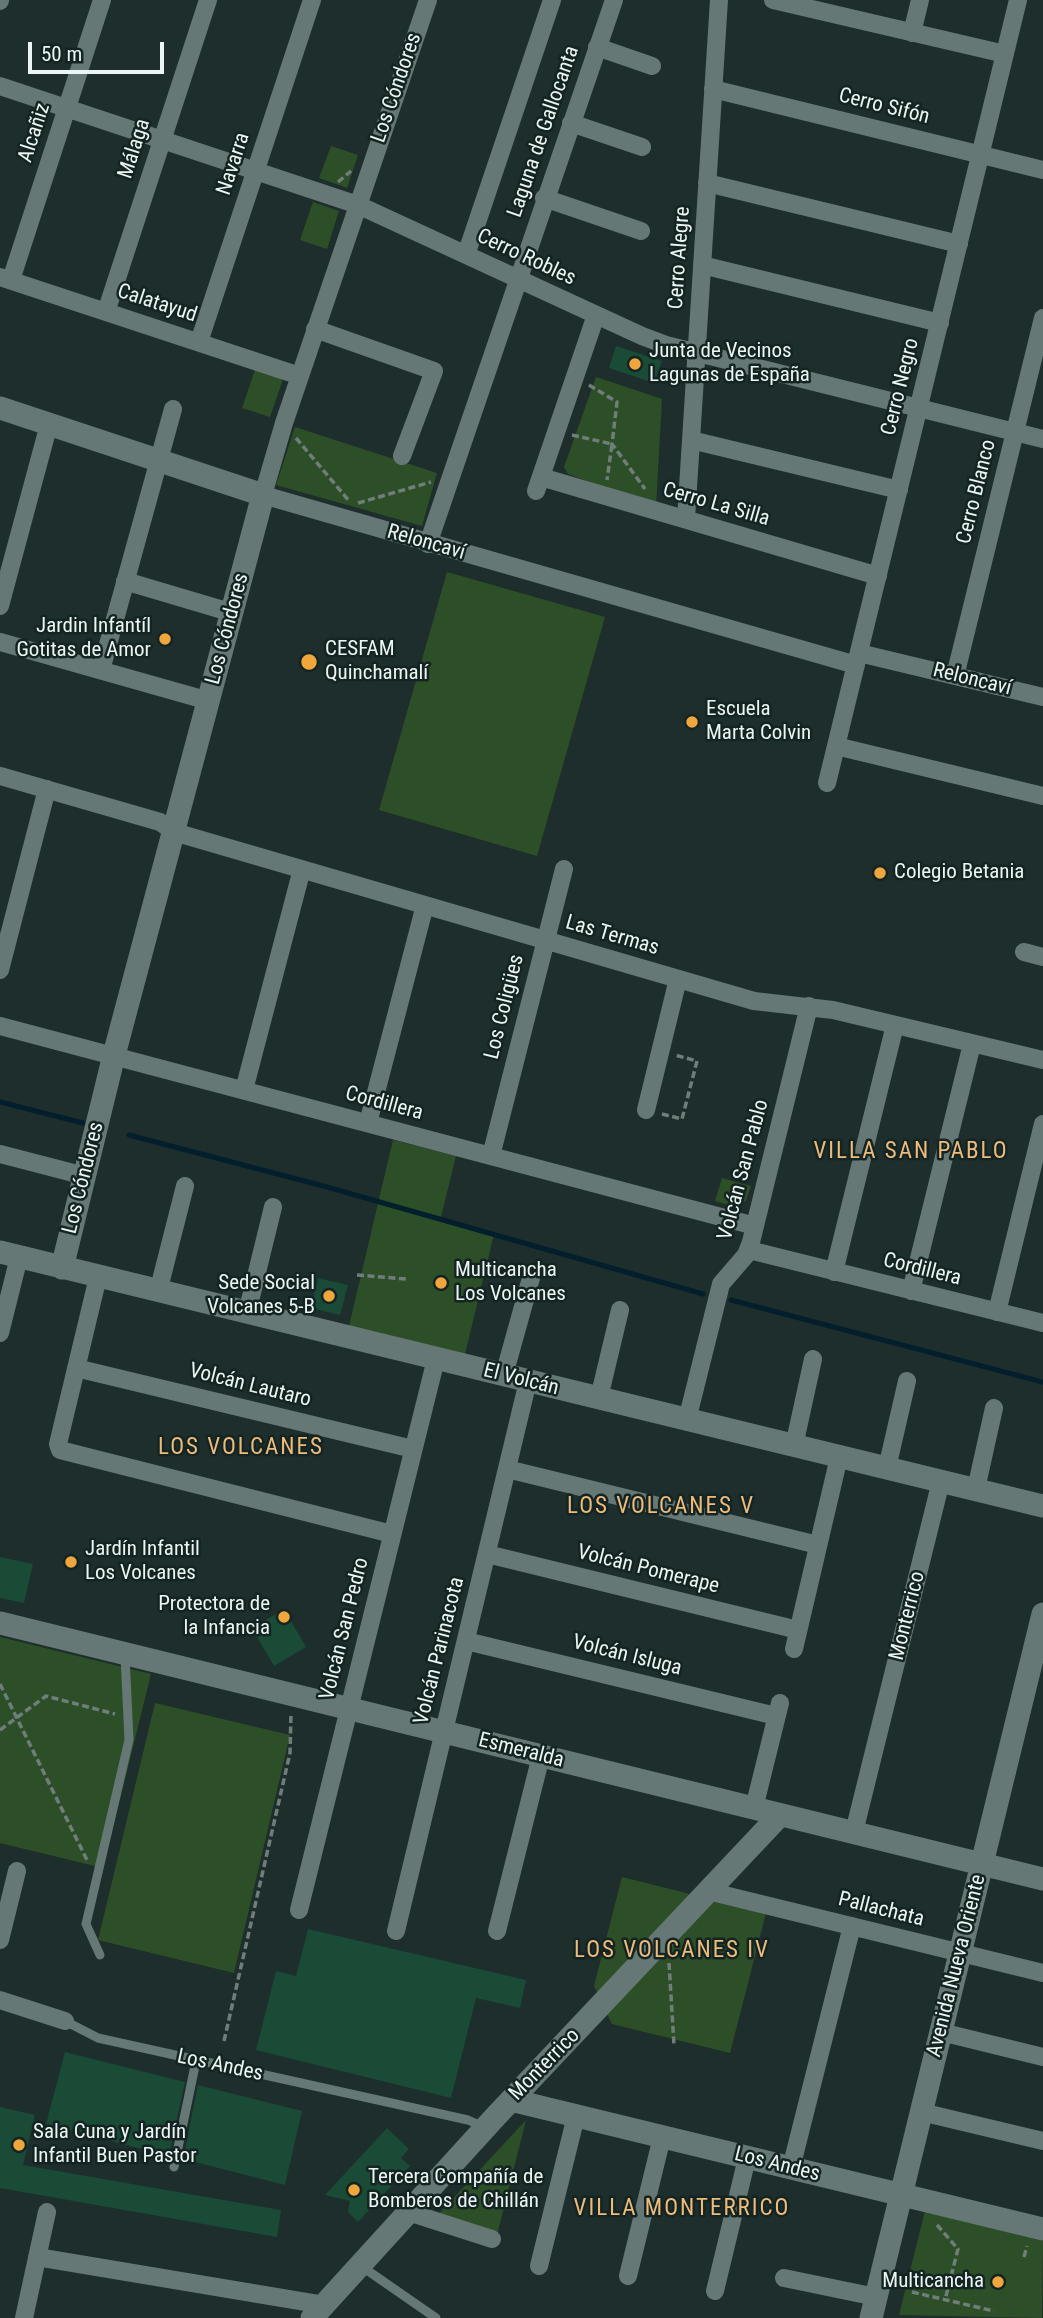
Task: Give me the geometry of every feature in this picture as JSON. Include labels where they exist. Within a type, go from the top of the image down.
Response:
[{"type":"street","name":"Alcañiz","points":[[6,278],[103,0]]},
{"type":"street","name":"Málaga","points":[[106,312],[208,0]]},
{"type":"street","name":"Navarra","points":[[199,342],[312,0]]},
{"type":"street","name":"Los Cóndores","points":[[62,1269],[114,1055],[263,495],[284,423],[428,0]]},
{"type":"street","points":[[466,255],[552,0]]},
{"type":"street","name":"Laguna de Gallocanta","points":[[428,544],[516,279],[614,0]]},
{"type":"street","name":"Cerro Alegre","points":[[686,519],[719,0]]},
{"type":"street","points":[[773,0],[820,5],[912,33],[1005,54]]},
{"type":"street","points":[[912,33],[920,0]]},
{"type":"street","name":"Cerro Negro","points":[[827,783],[1018,0]]},
{"type":"street","points":[[597,47],[652,66]]},
{"type":"street","name":"Cerro Robles","points":[[0,86],[358,205],[642,337],[696,354],[1043,439]]},
{"type":"street","name":"Cerro Sifón","points":[[713,89],[1043,170]]},
{"type":"street","points":[[571,123],[642,148]]},
{"type":"street","points":[[707,183],[959,244]]},
{"type":"street","points":[[544,198],[640,231]]},
{"type":"street","points":[[702,265],[940,323]]},
{"type":"street","name":"Calatayud","points":[[6,278],[300,376]]},
{"type":"street","points":[[557,431],[596,315]]},
{"type":"street","name":"Cerro Blanco","points":[[955,676],[1043,318]]},
{"type":"street","points":[[316,329],[434,371],[402,456]]},
{"type":"street","name":"Reloncaví","points":[[0,408],[263,495],[350,513],[428,544],[858,659],[955,676],[1043,697]]},
{"type":"street","points":[[101,670],[173,409]]},
{"type":"street","points":[[0,606],[49,424]]},
{"type":"street","name":"Cerro La Silla","points":[[557,431],[539,484],[605,495],[878,576]]},
{"type":"street","points":[[691,440],[899,490]]},
{"type":"street","points":[[125,581],[233,613]]},
{"type":"street","points":[[0,642],[209,701]]},
{"type":"street","points":[[836,746],[1043,796]]},
{"type":"street","name":"Las Termas","points":[[0,776],[160,822],[174,831],[760,1003],[809,1006],[1043,1060]]},
{"type":"street","points":[[0,970],[47,789]]},
{"type":"street","points":[[244,1090],[302,869]]},
{"type":"street","name":"Los Coligües","points":[[491,1156],[564,869]]},
{"type":"street","points":[[368,1123],[425,905]]},
{"type":"street","points":[[1024,952],[1043,957]]},
{"type":"street","points":[[646,1110],[678,979]]},
{"type":"street","name":"Volcán San Pablo","points":[[687,1420],[721,1284],[749,1250],[809,1006]]},
{"type":"street","points":[[834,1272],[895,1025]]},
{"type":"street","name":"Cordillera","points":[[0,1026],[755,1226]]},
{"type":"street","points":[[911,1291],[972,1044]]},
{"type":"street","points":[[997,1312],[1043,1124]]},
{"type":"street","points":[[0,1154],[85,1175]]},
{"type":"street","points":[[158,1292],[185,1185]]},
{"type":"street","points":[[247,1314],[273,1207]]},
{"type":"street","name":"Cordillera","points":[[749,1250],[1043,1323]]},
{"type":"street","points":[[0,1333],[9,1255]]},
{"type":"street","name":"El Volcán","points":[[9,1255],[1043,1506]]},
{"type":"street","points":[[98,1277],[58,1448],[392,1534]]},
{"type":"street","points":[[504,1376],[531,1278]]},
{"type":"street","points":[[599,1398],[620,1310]]},
{"type":"street","name":"Volcán San Pedro","points":[[299,1910],[436,1359]]},
{"type":"street","points":[[794,1446],[813,1359]]},
{"type":"street","name":"Volcán Lautaro","points":[[76,1368],[413,1449]]},
{"type":"street","name":"Volcán Parinacota","points":[[396,1931],[528,1381]]},
{"type":"street","points":[[887,1468],[907,1381]]},
{"type":"street","points":[[976,1489],[995,1408]]},
{"type":"street","points":[[794,1649],[839,1457]]},
{"type":"street","points":[[507,1469],[818,1545]]},
{"type":"street","name":"Monterrico","points":[[854,1832],[941,1481]]},
{"type":"street","name":"Volcán Pomerape","points":[[487,1555],[798,1629]]},
{"type":"street","name":"Avenida Nueva Oriente","points":[[873,2308],[1043,1614]]},
{"type":"street","name":"Esmeralda","points":[[0,1623],[1043,1879]]},
{"type":"street","name":"Volcán Isluga","points":[[466,1641],[778,1709],[754,1808]]},
{"type":"street","points":[[497,1931],[541,1756]]},
{"type":"street","name":"Monterrico","points":[[318,2312],[511,2100],[780,1815]]},
{"type":"street","points":[[0,1940],[5,1903],[17,1871]]},
{"type":"street","name":"Pallachata","points":[[708,1891],[1043,1973]]},
{"type":"street","points":[[791,2168],[852,1926]]},
{"type":"street","name":"Los Andes","points":[[0,2000],[65,2021]]},
{"type":"street","points":[[941,2032],[1043,2057]]},
{"type":"street","name":"Los Andes","points":[[511,2100],[1043,2229]]},
{"type":"street","points":[[921,2112],[1043,2141]]},
{"type":"street","points":[[539,2266],[576,2116]]},
{"type":"street","points":[[628,2276],[662,2137]]},
{"type":"street","points":[[715,2291],[747,2158]]},
{"type":"street","points":[[24,2318],[47,2212]]},
{"type":"street","points":[[408,2212],[492,2239]]},
{"type":"street","points":[[37,2257],[318,2312]]},
{"type":"street","points":[[784,2278],[873,2308]]},
{"type":"lane","points":[[100,1955],[86,1924],[129,1740],[125,1654]]},
{"type":"lane","name":"Los Andes","points":[[65,2021],[98,2038],[468,2120],[486,2127]]},
{"type":"lane","points":[[174,2167],[196,2061]]},
{"type":"lane","points":[[359,2265],[436,2318]]},
{"type":"path","points":[[575,377],[617,401],[605,495]]},
{"type":"path","points":[[284,423],[350,513],[451,476]]},
{"type":"path","points":[[557,431],[612,444],[646,490],[655,510]]},
{"type":"path","points":[[646,1110],[682,1119],[697,1061],[660,1052]]},
{"type":"path","points":[[357,1275],[406,1279]]},
{"type":"path","points":[[0,1684],[96,1881]]},
{"type":"path","points":[[224,2041],[290,1754],[292,1695]]},
{"type":"path","points":[[0,1730],[46,1696],[128,1717]]},
{"type":"path","points":[[667,1934],[674,2045]]},
{"type":"path","points":[[929,2216],[958,2249],[945,2300]]},
{"type":"path","points":[[912,2292],[994,2311]]},
{"type":"green space","points":[[331,146],[358,155],[347,188],[319,178]]},
{"type":"green space","points":[[313,202],[339,211],[327,249],[300,240]]},
{"type":"green space","points":[[256,367],[284,376],[270,417],[242,408]]},
{"type":"green space","points":[[596,377],[662,399],[656,507],[568,474],[564,467]]},
{"type":"green space","points":[[295,427],[437,473],[422,526],[276,485]]},
{"type":"green space","points":[[447,572],[605,617],[537,856],[379,810]]},
{"type":"green space","points":[[393,1140],[456,1156],[440,1221],[494,1234],[465,1354],[349,1326]]},
{"type":"green space","points":[[722,1178],[751,1186],[746,1201],[731,1206],[715,1201]]},
{"type":"green space","points":[[0,1637],[151,1674],[103,1868],[0,1843]]},
{"type":"green space","points":[[155,1703],[290,1735],[234,1973],[98,1940]]},
{"type":"green space","points":[[622,1877],[766,1913],[730,2053],[612,2024],[594,1986]]},
{"type":"green space","points":[[526,2120],[497,2235],[434,2219]]},
{"type":"green space","points":[[925,2211],[1043,2241],[1042,2318],[899,2315]]},
{"type":"building","name":"Junta de Vecinos Lagunas de España","points":[[616,346],[662,361],[654,383],[609,368]]},
{"type":"building","name":"Sede Social Volcanes 5-B","points":[[318,1278],[348,1285],[340,1315],[311,1308]]},
{"type":"building","points":[[0,1557],[33,1564],[24,1603],[0,1598]]},
{"type":"building","points":[[284,1609],[306,1647],[274,1666],[252,1628]]},
{"type":"building","points":[[308,1929],[526,1980],[520,2008],[476,1998],[451,2098],[256,2050],[276,1971],[296,1976]]},
{"type":"building","points":[[65,2052],[185,2082],[169,2156],[46,2124]]},
{"type":"building","points":[[198,2085],[302,2111],[285,2185],[183,2159]]},
{"type":"building","points":[[0,2107],[35,2115],[23,2165],[281,2210],[277,2237],[0,2188]]},
{"type":"building","points":[[387,2128],[409,2149],[401,2158],[410,2166],[358,2222],[348,2212],[350,2201],[325,2195]]},
{"type":"waterway","points":[[0,1102],[83,1123]]},
{"type":"waterway","points":[[129,1135],[327,1187],[703,1294]]},
{"type":"waterway","points":[[731,1300],[1043,1382]]},
{"type":"place","name":"Junta de Vecinos Lagunas de España","points":[[635,364]]},
{"type":"place","name":"Jardin Infantíl Gotitas de Amor","points":[[165,639]]},
{"type":"place","name":"CESFAM Quinchamalí","points":[[309,662]]},
{"type":"place","name":"Escuela Marta Colvin","points":[[692,722]]},
{"type":"place","name":"Colegio Betania","points":[[880,873]]},
{"type":"place","name":"Multicancha Los Volcanes","points":[[441,1283]]},
{"type":"place","name":"Sede Social Volcanes 5-B","points":[[329,1296]]},
{"type":"place","name":"Jardín Infantil Los Volcanes","points":[[71,1562]]},
{"type":"place","name":"Protectora de la Infancia","points":[[284,1617]]},
{"type":"place","name":"Sala Cuna y Jardín Infantil Buen Pastor","points":[[19,2145]]},
{"type":"place","name":"Tercera Compañía de Bomberos de Chillán","points":[[354,2190]]},
{"type":"place","name":"Multicancha","points":[[998,2282]]},
{"type":"district","name":"VILLA SAN PABLO","points":[[911,1152]]},
{"type":"district","name":"LOS VOLCANES","points":[[241,1448]]},
{"type":"district","name":"LOS VOLCANES V","points":[[661,1507]]},
{"type":"district","name":"LOS VOLCANES IV","points":[[672,1951]]},
{"type":"district","name":"VILLA MONTERRICO","points":[[682,2209]]}]
